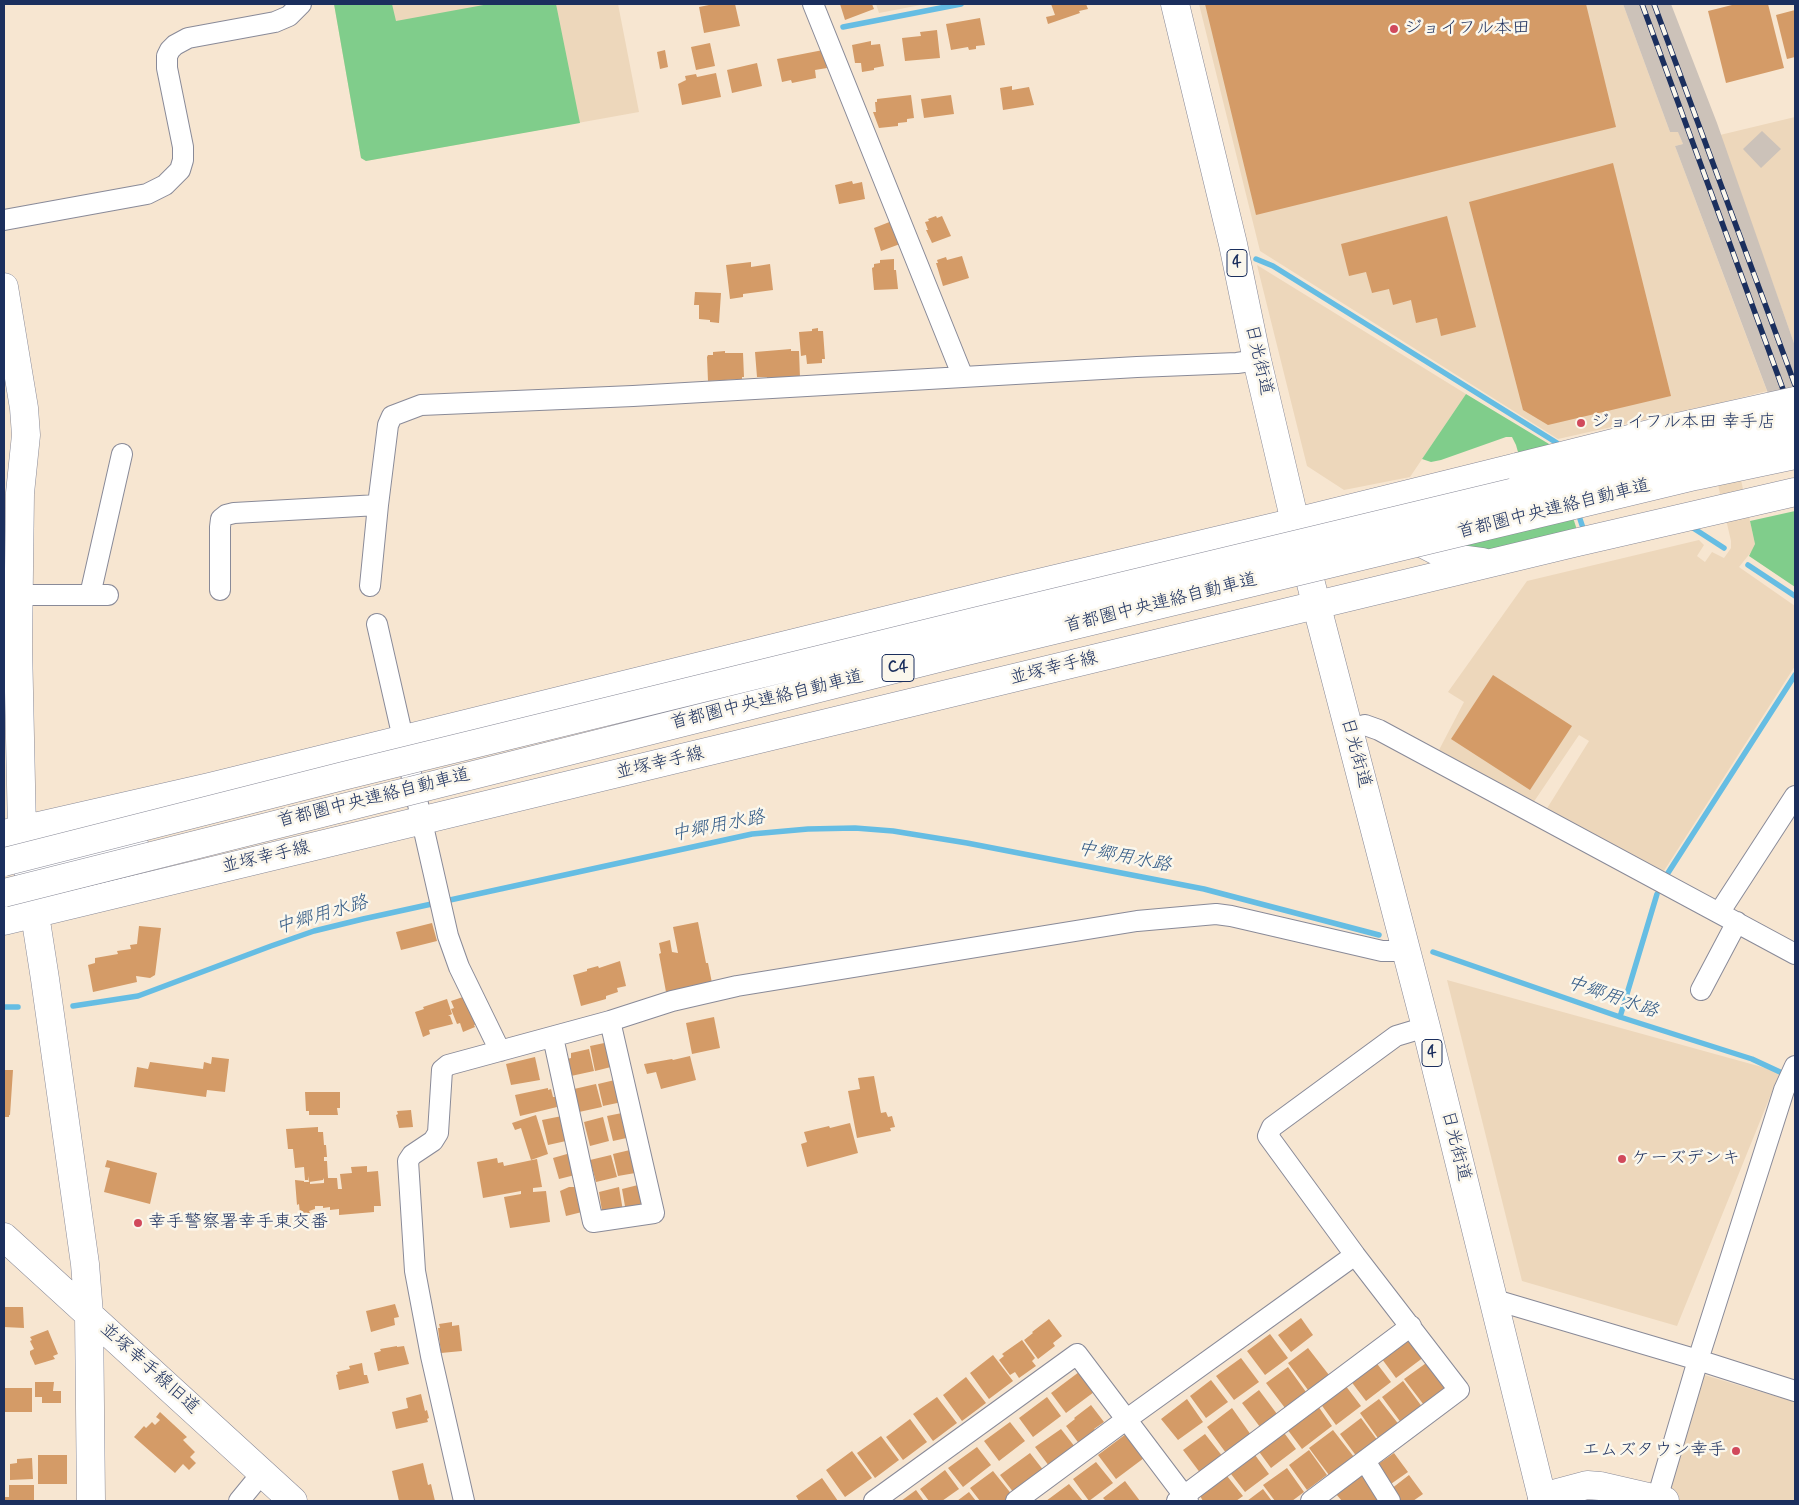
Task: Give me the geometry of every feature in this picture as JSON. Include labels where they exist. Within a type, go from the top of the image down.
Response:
[{"type":"main road","name":"日光街道","points":[[1175,4],[1233,244],[1295,522],[1426,1027],[1542,1499]]},
{"type":"main road","points":[[4,287],[25,417],[24,462],[20,493],[19,595],[11,645],[13,833],[34,914],[85,1264],[89,1314],[91,1501]]},
{"type":"main road","points":[[13,833],[210,787],[1669,429],[1795,401]]},
{"type":"main road","name":"首都圏中央連絡自動車道","points":[[4,862],[333,778],[992,617],[1655,458],[1795,428]]},
{"type":"main road","name":"首都圏中央連絡自動車道","points":[[4,893],[973,650],[1695,476],[1795,455]]},
{"type":"main road","name":"並塚幸手線","points":[[4,921],[1574,543],[1795,492]]},
{"type":"main road","points":[[1295,522],[1309,537],[1322,546],[1330,548],[1344,547],[1398,534],[1407,535],[1441,553],[1460,559],[1494,563]]},
{"type":"main road","points":[[1090,571],[1154,566],[1164,568],[1184,579],[1198,581],[1284,561],[1295,569],[1316,606]]},
{"type":"main road","points":[[13,833],[49,860],[58,862],[158,844],[166,844],[215,859],[301,850]]},
{"type":"main road","name":"並塚幸手線旧道","points":[[4,1237],[293,1501]]},
{"type":"main road","points":[[1542,1499],[1587,1484],[1661,1500]]},
{"type":"street","points":[[4,220],[147,194],[165,185],[180,170],[183,160],[183,147],[167,68],[167,56],[170,50],[188,38],[275,22],[289,16],[301,4]]},
{"type":"street","points":[[813,4],[963,378]]},
{"type":"street","points":[[370,586],[388,425],[392,416],[421,405],[614,397],[1237,363],[1258,360]]},
{"type":"street","points":[[19,595],[99,595],[122,454]]},
{"type":"street","points":[[220,590],[220,527],[221,519],[226,515],[378,504]]},
{"type":"street","points":[[377,624],[448,936],[459,967],[500,1051]]},
{"type":"street","points":[[1348,729],[1365,725],[1379,730],[1795,954]]},
{"type":"street","points":[[1719,913],[1795,796]]},
{"type":"street","points":[[464,1501],[431,1356],[415,1271],[408,1161],[412,1155],[433,1141],[438,1133],[442,1070],[448,1065],[610,1021],[672,1000],[737,986],[1137,921],[1201,914],[1231,916],[1382,951],[1406,951]]},
{"type":"street","points":[[1701,990],[1737,922]]},
{"type":"street","points":[[553,1037],[593,1222],[654,1213],[610,1021]]},
{"type":"street","points":[[1311,1501],[1459,1390],[1354,1255],[1268,1136],[1272,1127],[1396,1036],[1426,1027]]},
{"type":"street","points":[[1661,1500],[1698,1360],[1784,1090],[1795,1066]]},
{"type":"street","points":[[1016,1501],[1354,1255]]},
{"type":"street","points":[[1492,1298],[1795,1391]]},
{"type":"street","points":[[874,1501],[1076,1354],[1127,1419],[1183,1499],[1411,1326]]},
{"type":"street","points":[[1365,1461],[1390,1501]]},
{"type":"street","points":[[238,1501],[262,1473]]},
{"type":"shaded area","points":[[334,4],[618,4],[639,112],[366,161],[361,158]]},
{"type":"shaded area","points":[[876,4],[926,4],[879,13]]},
{"type":"shaded area","name":"ジョイフル本田 幸手店","points":[[1199,4],[1623,4],[1670,132],[1678,131],[1683,144],[1675,146],[1767,391],[1724,402],[1755,544],[1752,551],[1739,567],[1795,606],[1795,666],[1662,874],[1546,810],[1589,741],[1579,735],[1533,803],[1439,750],[1464,702],[1448,692],[1527,581],[1699,540],[1704,545],[1697,556],[1705,562],[1712,552],[1724,558],[1731,548],[1731,541],[1700,407],[1558,439],[1260,251]]},
{"type":"shaded area","points":[[1623,4],[1671,4],[1717,123],[1795,346],[1795,465],[1675,146],[1683,144],[1678,132],[1670,132]]},
{"type":"shaded area","points":[[1795,117],[1795,346],[1720,135]]},
{"type":"shaded area","points":[[1762,131],[1781,149],[1761,168],[1743,149]]},
{"type":"shaded area","points":[[1257,265],[1466,394],[1410,477],[1344,490],[1307,466]]},
{"type":"shaded area","points":[[1447,980],[1780,1072],[1677,1326],[1522,1281]]},
{"type":"shaded area","name":"エムズタウン幸手","points":[[1701,1374],[1795,1402],[1795,1501],[1662,1501]]},
{"type":"green space","points":[[334,4],[392,4],[396,21],[489,4],[556,4],[580,123],[366,161],[361,158]]},
{"type":"green space","points":[[1466,394],[1549,444],[1578,533],[1479,554],[1373,515],[1525,477],[1512,437],[1506,437],[1441,460],[1431,462],[1422,459]]},
{"type":"green space","points":[[1795,511],[1795,587],[1749,556],[1755,544],[1750,521]]},
{"type":"building","points":[[714,4],[735,4],[740,26],[704,33],[699,7]]},
{"type":"building","points":[[840,4],[872,4],[874,9],[845,20]]},
{"type":"building","points":[[1051,4],[1086,4],[1088,9],[1048,24],[1046,17],[1055,15]]},
{"type":"building","points":[[1205,4],[1586,4],[1616,127],[1256,215]]},
{"type":"building","points":[[1736,4],[1768,4],[1784,68],[1726,83],[1708,11]]},
{"type":"building","points":[[1795,10],[1795,57],[1787,59],[1776,15]]},
{"type":"building","points":[[980,18],[985,45],[976,46],[976,49],[969,50],[968,47],[951,50],[946,24]]},
{"type":"building","points":[[937,30],[940,58],[905,61],[902,38],[921,36],[920,32]]},
{"type":"building","points":[[871,41],[871,45],[880,44],[884,66],[862,72],[861,63],[855,63],[852,45]]},
{"type":"building","points":[[710,43],[715,66],[696,70],[691,47]]},
{"type":"building","points":[[665,50],[668,67],[660,69],[657,52]]},
{"type":"building","points":[[823,50],[827,68],[815,70],[816,78],[792,83],[791,80],[782,82],[777,59]]},
{"type":"building","points":[[757,63],[762,86],[732,93],[727,70]]},
{"type":"building","points":[[716,73],[721,97],[682,105],[678,84],[686,80],[685,76],[696,74],[697,77]]},
{"type":"building","points":[[1012,86],[1012,90],[1029,87],[1034,105],[1003,110],[1000,88]]},
{"type":"building","points":[[911,95],[914,118],[907,119],[907,122],[898,123],[898,126],[879,128],[873,112],[876,112],[875,102],[877,102],[877,99]]},
{"type":"building","points":[[951,95],[954,114],[924,118],[921,99]]},
{"type":"building","points":[[1613,163],[1671,396],[1548,425],[1523,410],[1469,202]]},
{"type":"building","points":[[852,181],[853,184],[862,182],[865,199],[839,204],[835,185]]},
{"type":"building","points":[[936,216],[937,218],[942,216],[951,236],[932,243],[926,230],[928,230],[925,222]]},
{"type":"building","points":[[1447,216],[1476,327],[1441,336],[1437,318],[1416,323],[1411,300],[1393,305],[1389,289],[1372,293],[1366,272],[1349,276],[1341,244]]},
{"type":"building","points":[[892,221],[900,244],[881,251],[874,228]]},
{"type":"building","points":[[962,256],[969,278],[943,286],[936,263],[938,263],[937,260],[946,257],[947,260]]},
{"type":"building","points":[[894,259],[898,289],[874,290],[872,268],[874,264],[880,263],[880,260]]},
{"type":"building","points":[[751,262],[751,267],[770,264],[773,290],[743,294],[743,297],[730,299],[726,265]]},
{"type":"building","points":[[695,292],[721,293],[719,323],[699,319],[699,305],[694,305]]},
{"type":"building","points":[[818,328],[818,331],[823,331],[825,359],[822,359],[822,363],[807,364],[806,355],[801,356],[799,332],[812,331],[812,329]]},
{"type":"building","points":[[791,349],[791,351],[799,351],[800,378],[767,381],[767,377],[757,377],[755,352]]},
{"type":"building","points":[[725,351],[725,353],[743,353],[744,377],[742,379],[708,381],[708,355],[713,355],[713,352]]},
{"type":"building","points":[[1493,675],[1572,726],[1530,790],[1451,739]]},
{"type":"building","points":[[698,922],[712,983],[666,992],[659,954],[661,953],[659,943],[670,940],[672,952],[678,953],[673,927]]},
{"type":"building","points":[[432,923],[437,941],[401,950],[396,932]]},
{"type":"building","points":[[139,926],[161,928],[155,975],[150,978],[136,976],[137,982],[93,992],[88,965],[95,963],[95,958],[118,954],[117,951],[131,949],[130,945],[137,944]]},
{"type":"building","points":[[620,961],[626,986],[617,988],[618,992],[606,996],[606,999],[581,1006],[573,975],[587,971],[587,969],[598,966],[599,968]]},
{"type":"building","points":[[466,996],[477,1024],[474,1025],[475,1027],[463,1032],[460,1023],[457,1024],[451,1009],[454,1008],[451,1001]]},
{"type":"building","points":[[447,999],[452,1014],[448,1016],[450,1016],[453,1024],[429,1030],[430,1034],[423,1037],[415,1012],[424,1009],[423,1007]]},
{"type":"building","points":[[714,1017],[720,1048],[692,1054],[686,1023]]},
{"type":"building","points":[[609,1042],[611,1067],[595,1071],[590,1046]]},
{"type":"building","points":[[589,1049],[594,1071],[571,1076],[567,1059],[571,1058],[571,1053]]},
{"type":"building","points":[[690,1056],[696,1080],[661,1089],[656,1072],[647,1074],[644,1064],[673,1060]]},
{"type":"building","points":[[212,1057],[229,1059],[225,1092],[207,1090],[206,1097],[134,1087],[137,1067],[148,1069],[150,1062],[203,1069],[204,1062],[211,1064]]},
{"type":"building","points":[[535,1057],[540,1080],[511,1085],[506,1064]]},
{"type":"building","points":[[4,1070],[13,1070],[9,1117],[4,1117]]},
{"type":"building","points":[[874,1076],[881,1113],[886,1112],[888,1117],[892,1116],[895,1127],[890,1128],[891,1131],[857,1138],[848,1091],[860,1089],[858,1078]]},
{"type":"building","points":[[619,1079],[622,1102],[603,1106],[598,1084]]},
{"type":"building","points":[[596,1084],[602,1107],[579,1112],[574,1089]]},
{"type":"building","points":[[548,1088],[548,1090],[551,1089],[553,1097],[556,1097],[557,1107],[520,1116],[515,1095]]},
{"type":"building","points":[[305,1092],[340,1092],[340,1108],[337,1108],[338,1115],[309,1115],[309,1111],[306,1111]]},
{"type":"building","points":[[411,1110],[413,1127],[399,1128],[397,1111]]},
{"type":"building","points":[[627,1112],[631,1137],[613,1141],[607,1116]]},
{"type":"building","points":[[536,1115],[548,1154],[531,1160],[521,1128],[515,1130],[512,1123]]},
{"type":"building","points":[[562,1116],[566,1141],[548,1145],[542,1120]]},
{"type":"building","points":[[603,1117],[609,1141],[590,1146],[584,1122]]},
{"type":"building","points":[[850,1123],[858,1153],[807,1167],[801,1144],[807,1142],[804,1132]]},
{"type":"building","points":[[318,1127],[318,1132],[323,1132],[327,1157],[324,1157],[324,1161],[327,1161],[328,1178],[337,1178],[338,1189],[342,1189],[340,1174],[352,1173],[351,1167],[367,1166],[367,1172],[378,1171],[381,1206],[374,1206],[374,1212],[339,1215],[339,1209],[330,1210],[330,1207],[315,1206],[315,1209],[309,1211],[310,1213],[300,1214],[299,1204],[297,1205],[295,1180],[309,1182],[308,1176],[308,1180],[305,1180],[304,1167],[295,1168],[293,1149],[288,1149],[286,1129]],"holes":[[[324,1178],[324,1183],[310,1184],[309,1182],[323,1180]]]},
{"type":"building","points":[[630,1150],[641,1172],[618,1176],[613,1154]]},
{"type":"building","points":[[574,1152],[579,1174],[559,1179],[553,1158]]},
{"type":"building","points":[[611,1155],[617,1177],[596,1182],[590,1160]]},
{"type":"building","points":[[497,1158],[498,1163],[503,1162],[504,1166],[537,1159],[542,1187],[533,1188],[533,1192],[546,1191],[550,1222],[510,1228],[504,1197],[521,1194],[521,1191],[483,1198],[477,1162]]},
{"type":"building","points":[[107,1160],[157,1173],[150,1204],[104,1192],[110,1168],[105,1167]]},
{"type":"building","points":[[638,1185],[645,1208],[626,1212],[622,1189]]},
{"type":"building","points":[[569,1187],[576,1187],[586,1211],[566,1216],[560,1191]]},
{"type":"building","points":[[619,1187],[623,1211],[602,1211],[599,1192]]},
{"type":"building","points":[[395,1304],[399,1317],[394,1318],[395,1325],[371,1332],[366,1311]]},
{"type":"building","points":[[4,1307],[23,1307],[24,1328],[4,1327]]},
{"type":"building","points":[[1301,1318],[1313,1335],[1291,1352],[1278,1335]]},
{"type":"building","points":[[1049,1319],[1062,1336],[1053,1343],[1055,1346],[1038,1359],[1024,1340]]},
{"type":"building","points":[[452,1322],[452,1326],[459,1325],[462,1351],[441,1353],[439,1324]]},
{"type":"building","points":[[48,1330],[58,1354],[53,1356],[55,1359],[35,1365],[30,1354],[30,1351],[34,1349],[30,1337]]},
{"type":"building","points":[[1270,1334],[1288,1358],[1265,1375],[1247,1351]]},
{"type":"building","points":[[1414,1335],[1428,1354],[1396,1378],[1382,1359]]},
{"type":"building","points":[[1022,1340],[1035,1358],[1032,1361],[1036,1366],[1019,1378],[1015,1372],[1010,1375],[999,1360],[1004,1356],[1002,1354]]},
{"type":"building","points":[[404,1346],[409,1364],[378,1371],[374,1353],[381,1351],[380,1349]]},
{"type":"building","points":[[1308,1348],[1329,1375],[1308,1390],[1288,1363]]},
{"type":"building","points":[[993,1355],[1013,1381],[989,1399],[970,1373]]},
{"type":"building","points":[[1241,1358],[1259,1382],[1234,1400],[1216,1376]]},
{"type":"building","points":[[1375,1361],[1391,1382],[1366,1401],[1350,1380]]},
{"type":"building","points":[[1429,1361],[1451,1390],[1427,1409],[1404,1379]]},
{"type":"building","points":[[362,1363],[364,1375],[367,1375],[369,1383],[339,1390],[337,1372],[350,1369],[349,1366]]},
{"type":"building","points":[[1288,1367],[1306,1392],[1285,1408],[1266,1383]]},
{"type":"building","points":[[1079,1372],[1094,1392],[1066,1413],[1051,1393]]},
{"type":"building","points":[[966,1377],[986,1403],[962,1421],[943,1395]]},
{"type":"building","points":[[1211,1380],[1228,1402],[1206,1418],[1190,1396]]},
{"type":"building","points":[[1403,1381],[1423,1408],[1402,1424],[1382,1397]]},
{"type":"building","points":[[35,1382],[54,1382],[53,1391],[61,1391],[61,1403],[42,1403],[42,1397],[35,1397]]},
{"type":"building","points":[[1345,1385],[1361,1406],[1336,1425],[1320,1403]]},
{"type":"building","points":[[4,1388],[32,1388],[32,1412],[4,1412]]},
{"type":"building","points":[[1259,1390],[1277,1414],[1260,1427],[1242,1403]]},
{"type":"building","points":[[421,1394],[425,1411],[427,1410],[429,1418],[427,1419],[428,1422],[396,1429],[392,1412],[408,1408],[406,1398]]},
{"type":"building","points":[[937,1397],[957,1423],[933,1441],[913,1414]]},
{"type":"building","points":[[1047,1397],[1061,1416],[1033,1437],[1019,1418]]},
{"type":"building","points":[[1187,1399],[1203,1422],[1178,1440],[1161,1419]]},
{"type":"building","points":[[1379,1399],[1400,1426],[1380,1441],[1360,1413]]},
{"type":"building","points":[[1091,1405],[1104,1422],[1094,1429],[1097,1432],[1080,1445],[1066,1426]]},
{"type":"building","points":[[1318,1406],[1332,1426],[1302,1449],[1287,1429]]},
{"type":"building","points":[[1232,1408],[1251,1435],[1226,1453],[1207,1427]]},
{"type":"building","points":[[160,1412],[187,1437],[183,1440],[195,1452],[190,1457],[196,1463],[189,1470],[183,1464],[175,1473],[134,1437],[144,1426],[146,1428],[152,1422],[155,1425],[160,1420],[156,1417]]},
{"type":"building","points":[[1361,1418],[1378,1441],[1357,1457],[1340,1434]]},
{"type":"building","points":[[910,1419],[927,1442],[903,1460],[886,1437]]},
{"type":"building","points":[[1010,1422],[1025,1441],[999,1461],[984,1441]]},
{"type":"building","points":[[1061,1429],[1075,1447],[1049,1466],[1035,1447]]},
{"type":"building","points":[[1282,1430],[1296,1449],[1271,1468],[1257,1449]]},
{"type":"building","points":[[1333,1430],[1354,1457],[1329,1475],[1309,1448]]},
{"type":"building","points":[[1126,1434],[1144,1458],[1116,1479],[1098,1455]]},
{"type":"building","points":[[1205,1434],[1223,1457],[1201,1474],[1183,1450]]},
{"type":"building","points":[[881,1436],[899,1460],[875,1478],[857,1453]]},
{"type":"building","points":[[977,1447],[991,1465],[963,1487],[948,1468]]},
{"type":"building","points":[[1309,1450],[1327,1475],[1307,1490],[1289,1465]]},
{"type":"building","points":[[852,1451],[872,1478],[845,1497],[826,1470]]},
{"type":"building","points":[[1030,1453],[1044,1471],[1014,1493],[1000,1475]]},
{"type":"building","points":[[1394,1453],[1408,1472],[1388,1486],[1374,1467]]},
{"type":"building","points":[[38,1455],[67,1455],[67,1484],[38,1484]]},
{"type":"building","points":[[1255,1455],[1269,1474],[1245,1492],[1231,1474]]},
{"type":"building","points":[[32,1458],[33,1479],[10,1480],[10,1464],[17,1463],[17,1459]]},
{"type":"building","points":[[1096,1462],[1113,1483],[1089,1501],[1073,1479]]},
{"type":"building","points":[[423,1463],[428,1485],[431,1484],[435,1501],[399,1501],[392,1471]]},
{"type":"building","points":[[1287,1468],[1304,1492],[1292,1501],[1275,1501],[1263,1485]]},
{"type":"building","points":[[945,1470],[959,1489],[942,1501],[929,1501],[920,1489]]},
{"type":"building","points":[[993,1471],[1013,1496],[1006,1501],[980,1501],[970,1488]]},
{"type":"building","points":[[1361,1475],[1381,1501],[1342,1501],[1336,1494]]},
{"type":"building","points":[[1409,1475],[1423,1494],[1413,1501],[1401,1501],[1391,1489]]},
{"type":"building","points":[[1227,1476],[1243,1496],[1236,1501],[1203,1501],[1200,1496]]},
{"type":"building","points":[[822,1478],[838,1501],[799,1501],[796,1496]]},
{"type":"building","points":[[1125,1481],[1140,1501],[1106,1501],[1103,1498]]},
{"type":"building","points":[[1069,1484],[1083,1501],[1046,1501]]},
{"type":"building","points":[[9,1485],[34,1485],[34,1501],[4,1501],[4,1497],[9,1497]]},
{"type":"building","points":[[1263,1489],[1272,1501],[1247,1501]]},
{"type":"building","points":[[916,1490],[924,1501],[901,1501]]},
{"type":"building","points":[[969,1492],[976,1501],[957,1501]]},
{"type":"waterway","points":[[843,27],[961,4]]},
{"type":"waterway","points":[[1256,259],[1273,266],[1557,443],[1559,449]]},
{"type":"waterway","points":[[1578,513],[1585,531]]},
{"type":"waterway","points":[[1690,526],[1724,548]]},
{"type":"waterway","points":[[1748,565],[1795,596]]},
{"type":"waterway","points":[[1666,876],[1795,675]]},
{"type":"waterway","name":"中郷用水路","points":[[73,1006],[138,996],[314,931],[363,919],[752,834],[808,829],[855,828],[893,831],[967,843],[1204,889],[1379,935]]},
{"type":"waterway","points":[[1620,1017],[1657,894]]},
{"type":"waterway","name":"中郷用水路","points":[[1433,952],[1620,1017],[1752,1059],[1780,1072]]},
{"type":"waterway","name":"中郷用水路","points":[[4,1007],[18,1007]]},
{"type":"railway","points":[[1642,4],[1795,422]]},
{"type":"railway","points":[[1654,4],[1795,385]]},
{"type":"place","name":"ジョイフル本田","points":[[1394,29]]},
{"type":"place","name":"ジョイフル本田 幸手店","points":[[1581,423]]},
{"type":"place","name":"ケーズデンキ","points":[[1622,1159]]},
{"type":"place","name":"幸手警察署幸手東交番","points":[[138,1223]]},
{"type":"place","name":"エムズタウン幸手","points":[[1736,1451]]}]
